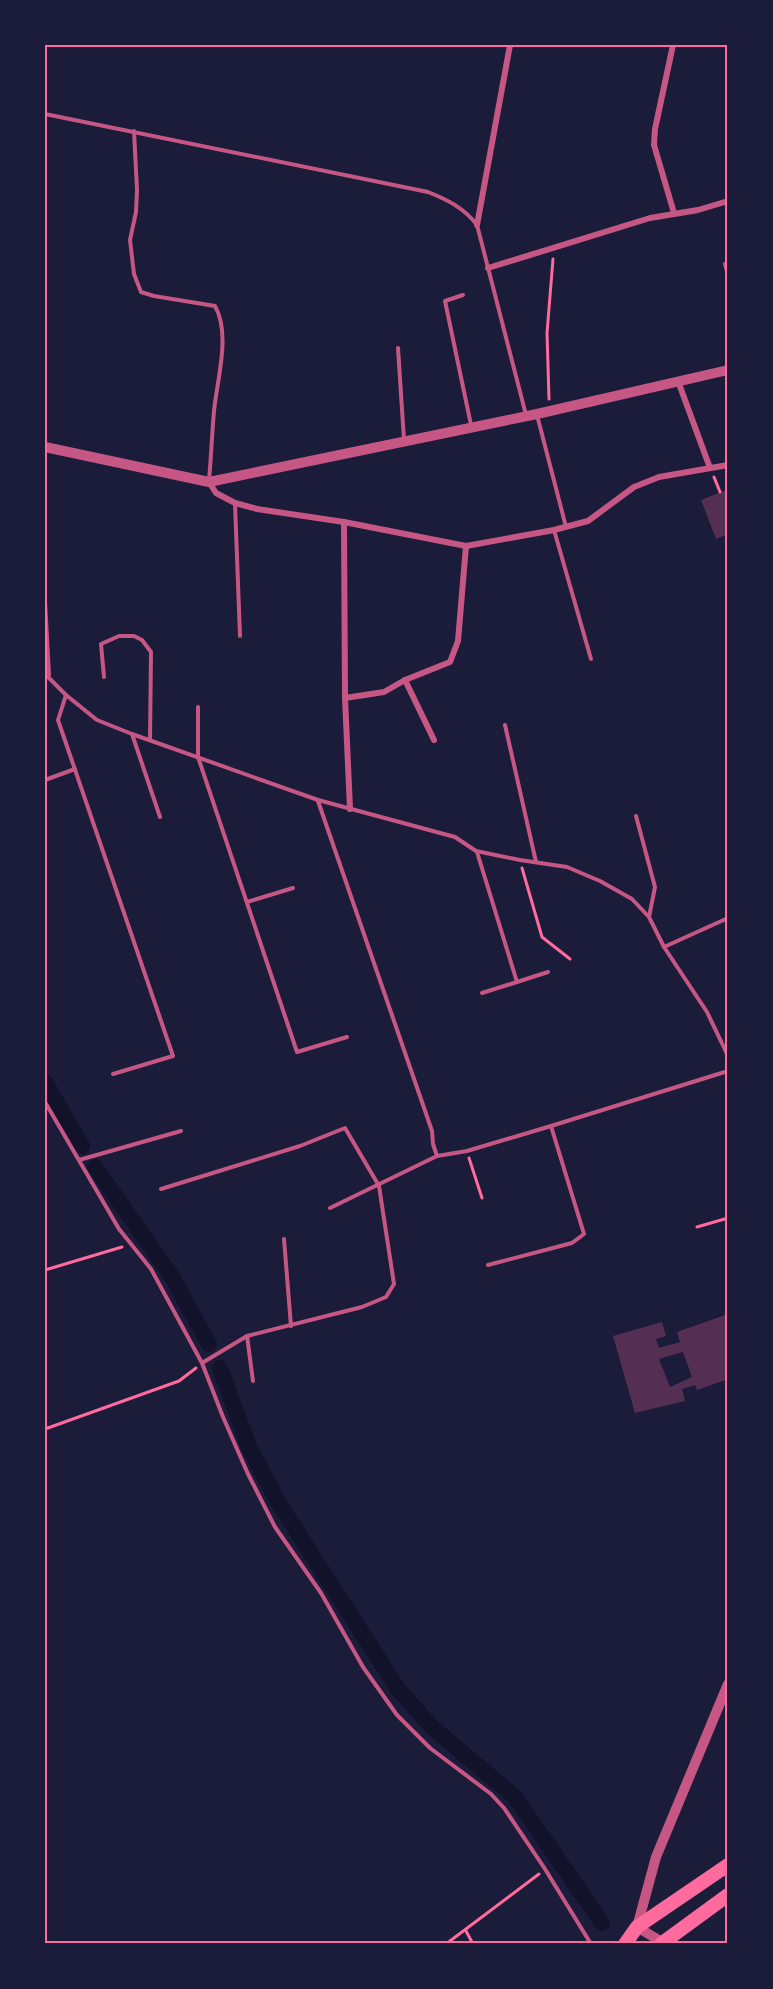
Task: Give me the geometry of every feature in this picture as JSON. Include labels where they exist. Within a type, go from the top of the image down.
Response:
[{"type":"main road","points":[[625,1944],[637,1927],[728,1865]]},
{"type":"main road","points":[[661,1943],[728,1895]]},
{"type":"street","points":[[477,225],[510,45]]},
{"type":"street","points":[[673,45],[655,129],[654,145],[674,213]]},
{"type":"street","points":[[488,268],[650,218],[698,210],[728,201]]},
{"type":"street","points":[[45,447],[209,482],[531,415],[728,369]]},
{"type":"street","points":[[678,381],[710,468]]},
{"type":"street","points":[[209,482],[216,493],[235,503],[257,509],[344,522],[466,546],[554,530],[588,521],[634,487],[659,477],[728,465]]},
{"type":"street","points":[[344,522],[345,698],[350,809]]},
{"type":"street","points":[[345,698],[384,692],[405,680],[450,662],[458,641],[466,546]]},
{"type":"street","points":[[405,680],[434,740]]},
{"type":"street","points":[[661,1943],[637,1927],[656,1857],[728,1684]]},
{"type":"lane","points":[[45,114],[428,192],[453,202],[477,225],[531,415],[566,527]]},
{"type":"lane","points":[[134,131],[137,190],[136,212],[130,240],[134,274],[141,292],[154,297],[215,306],[221,316],[220,367],[214,410],[209,482]]},
{"type":"lane","points":[[725,264],[728,276]]},
{"type":"lane","points":[[463,295],[445,301],[471,427]]},
{"type":"lane","points":[[398,348],[404,441]]},
{"type":"lane","points":[[235,503],[240,636]]},
{"type":"lane","points":[[554,530],[591,658]]},
{"type":"lane","points":[[45,601],[47,675],[66,695],[97,720],[318,800],[455,837],[476,851],[520,861],[567,867],[632,898],[649,917],[664,947],[707,1012],[728,1056]]},
{"type":"lane","points":[[104,677],[101,644],[107,639],[119,636],[134,636],[142,640],[151,652],[150,740]]},
{"type":"lane","points":[[66,695],[58,720],[173,1056],[113,1074]]},
{"type":"lane","points":[[198,707],[198,757],[297,1052],[347,1037]]},
{"type":"lane","points":[[506,725],[536,862]]},
{"type":"lane","points":[[132,734],[160,817]]},
{"type":"lane","points":[[45,780],[75,769]]},
{"type":"lane","points":[[318,800],[429,1120],[437,1156]]},
{"type":"lane","points":[[636,816],[655,887],[649,917]]},
{"type":"lane","points":[[476,851],[517,982]]},
{"type":"lane","points":[[247,902],[293,888]]},
{"type":"lane","points":[[664,947],[728,918]]},
{"type":"lane","points":[[482,993],[548,972]]},
{"type":"lane","points":[[330,1208],[437,1156],[467,1150],[551,1126],[728,1071]]},
{"type":"lane","points":[[45,1102],[119,1229],[151,1269],[202,1363],[248,1474],[270,1516],[321,1593],[363,1667],[397,1715],[429,1748],[498,1801],[545,1869],[591,1944]]},
{"type":"lane","points":[[488,1265],[572,1243],[584,1234],[551,1126]]},
{"type":"lane","points":[[161,1189],[300,1146],[345,1128],[379,1186],[394,1284],[386,1297],[362,1307],[247,1336],[202,1363]]},
{"type":"lane","points":[[79,1160],[181,1131]]},
{"type":"lane","points":[[284,1239],[291,1326]]},
{"type":"lane","points":[[247,1336],[253,1381]]},
{"type":"path","points":[[549,411],[547,333],[554,248]]},
{"type":"path","points":[[716,482],[720,492]]},
{"type":"path","points":[[520,861],[542,937],[570,959]]},
{"type":"path","points":[[467,1150],[482,1198]]},
{"type":"path","points":[[697,1227],[728,1218]]},
{"type":"path","points":[[45,1270],[132,1244]]},
{"type":"path","points":[[45,1429],[179,1381],[202,1363]]},
{"type":"path","points":[[446,1944],[545,1869]]},
{"type":"path","points":[[466,1931],[473,1944]]},
{"type":"building","points":[[728,489],[728,534],[716,539],[701,500]]},
{"type":"building","points":[[728,1314],[728,1331],[725,1332],[728,1337],[728,1379],[697,1390],[695,1385],[682,1389],[685,1401],[635,1413],[613,1336],[662,1322],[666,1336],[656,1339],[659,1348],[680,1342],[677,1332]],"holes":[[[683,1352],[692,1377],[670,1387],[659,1359]]]},
{"type":"waterway","points":[[45,1082],[82,1146]]},
{"type":"waterway","points":[[95,1167],[171,1275],[209,1344]]},
{"type":"waterway","points":[[220,1368],[249,1447],[278,1502],[398,1689],[432,1727],[515,1797],[602,1923]]}]
